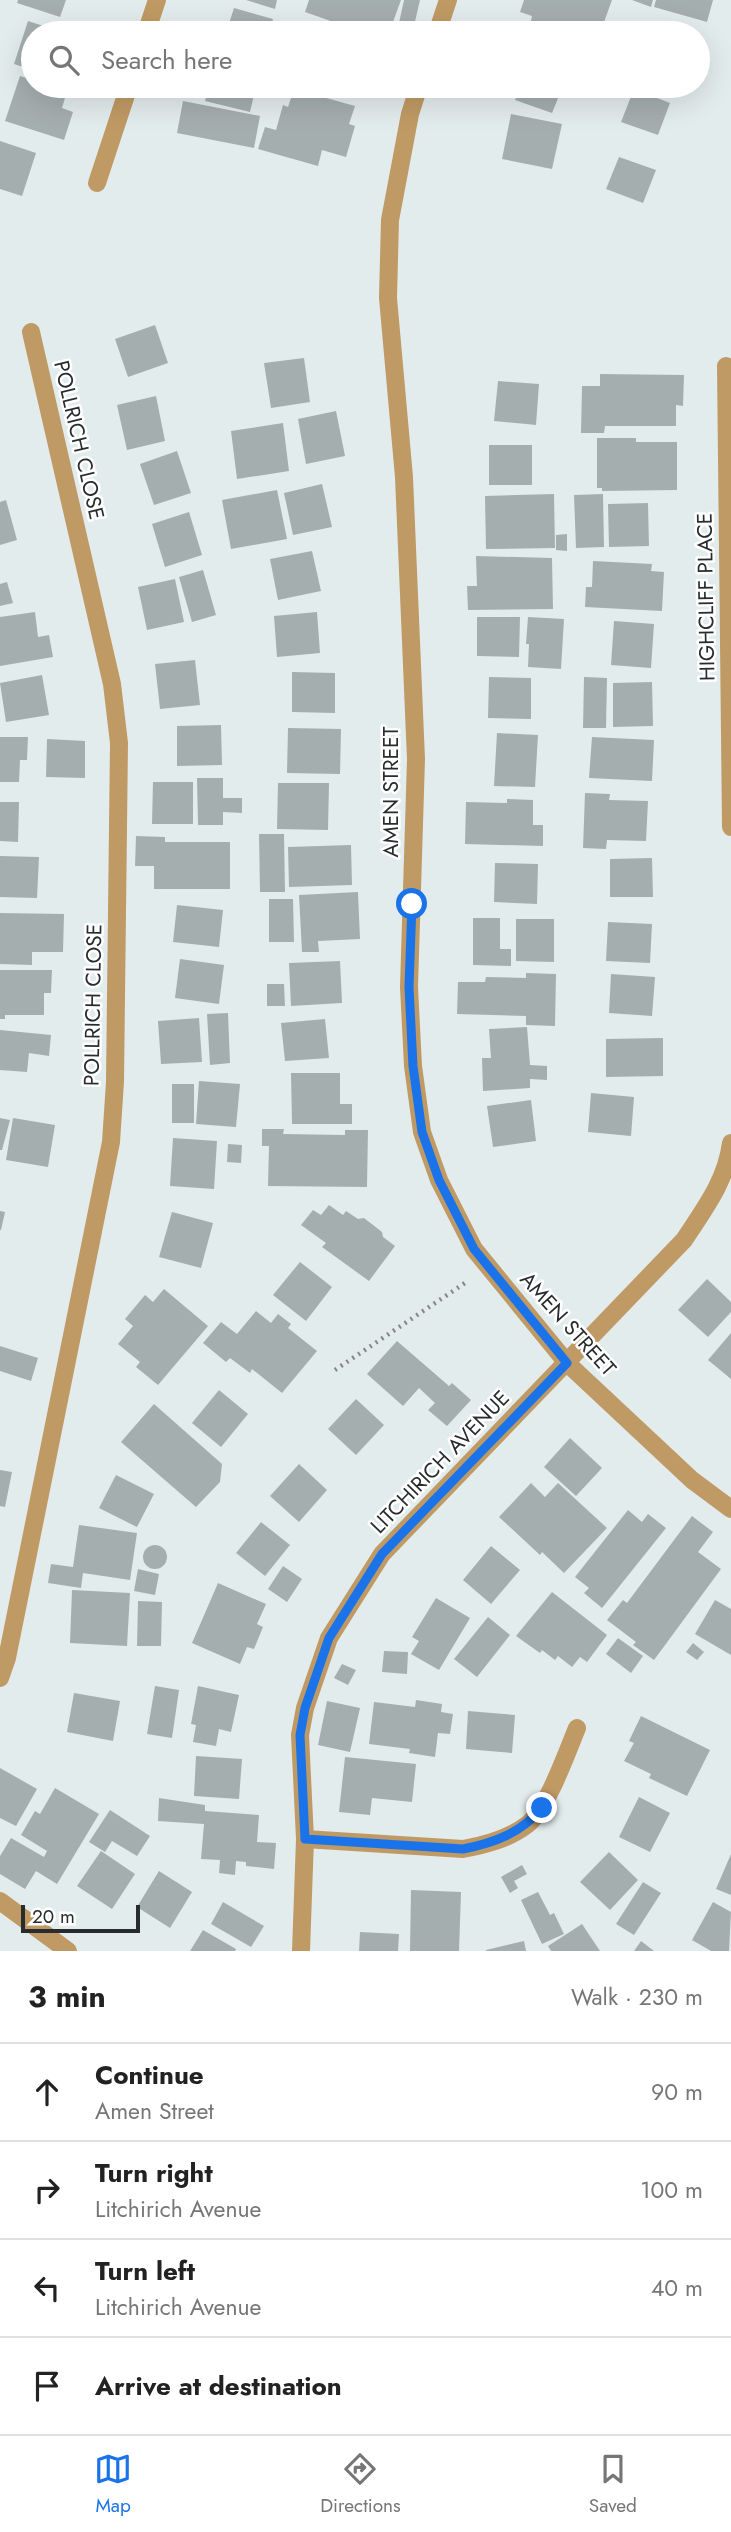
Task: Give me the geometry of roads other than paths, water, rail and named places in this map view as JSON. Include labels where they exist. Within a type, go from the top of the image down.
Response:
[{"type":"street","points":[[150,21],[157,0]]},
{"type":"street","points":[[441,21],[448,0]]},
{"type":"street","points":[[97,183],[125,98]]},
{"type":"street","name":"AMEN STREET","points":[[415,98],[390,220],[388,298],[404,477],[416,759],[409,987],[413,1066],[422,1132],[439,1180],[474,1249],[567,1363],[692,1480],[731,1509]]},
{"type":"street","name":"POLLRICH CLOSE","points":[[0,1678],[7,1658],[107,1162],[115,1083],[117,731],[112,684],[31,332]]},
{"type":"street","name":"HIGHCLIFF PLACE","points":[[726,366],[731,827]]},
{"type":"street","points":[[567,1363],[684,1240],[717,1191],[729,1160],[731,1143]]},
{"type":"street","name":"LITCHIRICH AVENUE","points":[[301,1951],[305,1839],[300,1735],[305,1708],[329,1638],[382,1554],[567,1363]]},
{"type":"street","points":[[305,1839],[463,1849],[485,1845],[529,1824],[542,1808],[577,1728]]},
{"type":"street","points":[[0,1901],[68,1951]]}]
